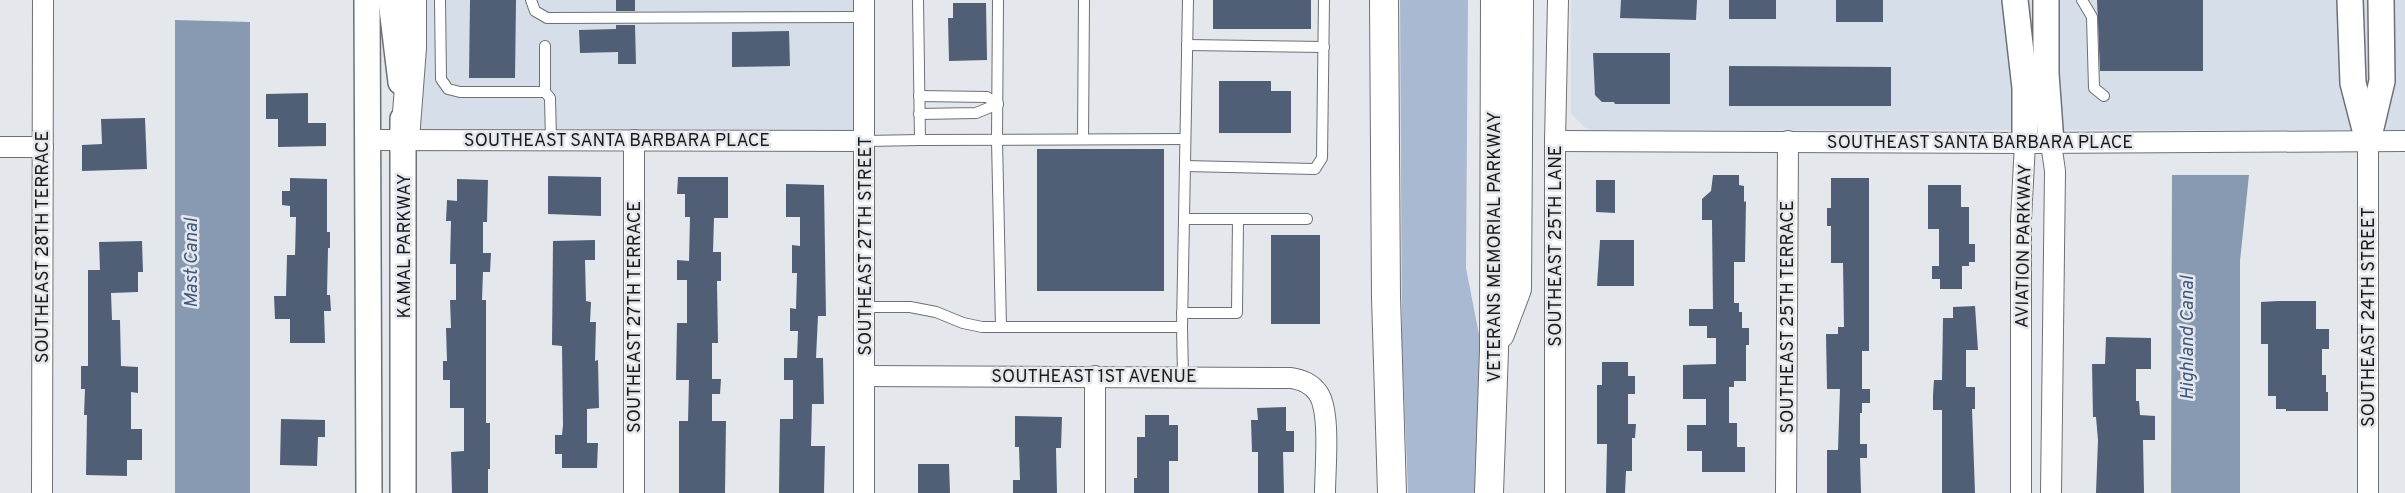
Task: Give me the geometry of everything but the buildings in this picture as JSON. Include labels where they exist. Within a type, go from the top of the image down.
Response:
[{"type":"main road","points":[[405,140],[412,48],[412,0]]},
{"type":"main road","points":[[1367,0],[1369,246],[1389,385]]},
{"type":"main road","points":[[1384,0],[1386,296],[1392,493]]},
{"type":"main road","points":[[1477,0],[1476,271],[1494,350]]},
{"type":"main road","name":"VETERANS MEMORIAL PARKWAY","points":[[1489,493],[1494,350],[1495,0]]},
{"type":"main road","points":[[1494,350],[1518,289],[1519,0]]},
{"type":"street","name":"SOUTHEAST 28TH TERRACE","points":[[42,493],[43,0]]},
{"type":"street","name":"KAMAL PARKWAY","points":[[367,0],[369,493]]},
{"type":"street","name":"KAMAL PARKWAY","points":[[391,0],[398,48],[405,140],[403,493]]},
{"type":"street","name":"SOUTHEAST 25TH LANE","points":[[1555,493],[1555,142],[1558,0]]},
{"type":"street","name":"AVIATION PARKWAY","points":[[2015,0],[2026,88],[2021,220],[2021,493]]},
{"type":"street","name":"SOUTHEAST 24TH STREET","points":[[2350,0],[2353,83],[2368,141]]},
{"type":"street","name":"SOUTHEAST 24TH STREET","points":[[2368,493],[2368,141],[2382,81],[2381,0]]},
{"type":"street","name":"SOUTHEAST 27TH STREET","points":[[864,8],[864,493]]},
{"type":"street","name":"AVIATION PARKWAY","points":[[2046,12],[2046,74],[2055,176],[2051,493]]},
{"type":"street","name":"SOUTHEAST SANTA BARBARA PLACE","points":[[369,140],[865,141]]},
{"type":"street","name":"SOUTHEAST 27TH TERRACE","points":[[634,140],[634,493]]},
{"type":"street","name":"SOUTHEAST 25TH TERRACE","points":[[1786,493],[1788,141]]},
{"type":"street","name":"SOUTHEAST SANTA BARBARA PLACE","points":[[1555,142],[2051,143],[2405,141]]},
{"type":"street","points":[[0,147],[43,147]]},
{"type":"street","name":"SOUTHEAST 1ST AVENUE","points":[[864,376],[1291,378],[1311,385],[1318,393],[1324,406],[1325,493]]},
{"type":"street","points":[[1095,376],[1095,493]]},
{"type":"lane","points":[[440,0],[441,79],[448,89],[460,92],[545,92]]},
{"type":"lane","points":[[531,0],[535,11],[547,18],[864,8]]},
{"type":"lane","points":[[918,0],[920,140]]},
{"type":"lane","points":[[998,0],[997,140],[1001,327]]},
{"type":"lane","points":[[1084,0],[1084,140]]},
{"type":"lane","points":[[1183,377],[1182,313],[1188,0]]},
{"type":"lane","points":[[1185,166],[1315,169],[1322,158],[1324,0]]},
{"type":"lane","points":[[2036,0],[2046,12]]},
{"type":"lane","points":[[2082,0],[2092,17],[2094,88],[2104,96]]},
{"type":"lane","points":[[1187,45],[1324,47]]},
{"type":"lane","points":[[545,46],[545,92],[550,98],[551,140]]},
{"type":"lane","points":[[919,96],[988,96],[998,104]]},
{"type":"lane","points":[[919,114],[976,113],[998,104]]},
{"type":"lane","points":[[865,141],[1185,139]]},
{"type":"lane","points":[[1184,219],[1307,219]]},
{"type":"lane","points":[[1182,313],[1237,313],[1238,220]]},
{"type":"lane","points":[[864,307],[910,307],[936,312],[963,323],[982,327],[1182,327]]},
{"type":"shaded area","points":[[421,0],[869,0],[867,139],[414,152]]},
{"type":"shaded area","points":[[1400,0],[1468,0],[1466,268],[1482,350],[1476,493],[1408,493],[1402,346]]},
{"type":"shaded area","points":[[1571,0],[2405,0],[2405,130],[1593,130],[1584,127],[1571,113]]},
{"type":"water","name":"Mast Canal","points":[[175,20],[250,22],[250,493],[175,493]]},
{"type":"water","name":"Highland Canal","points":[[2172,175],[2249,175],[2240,261],[2240,493],[2171,493]]}]
